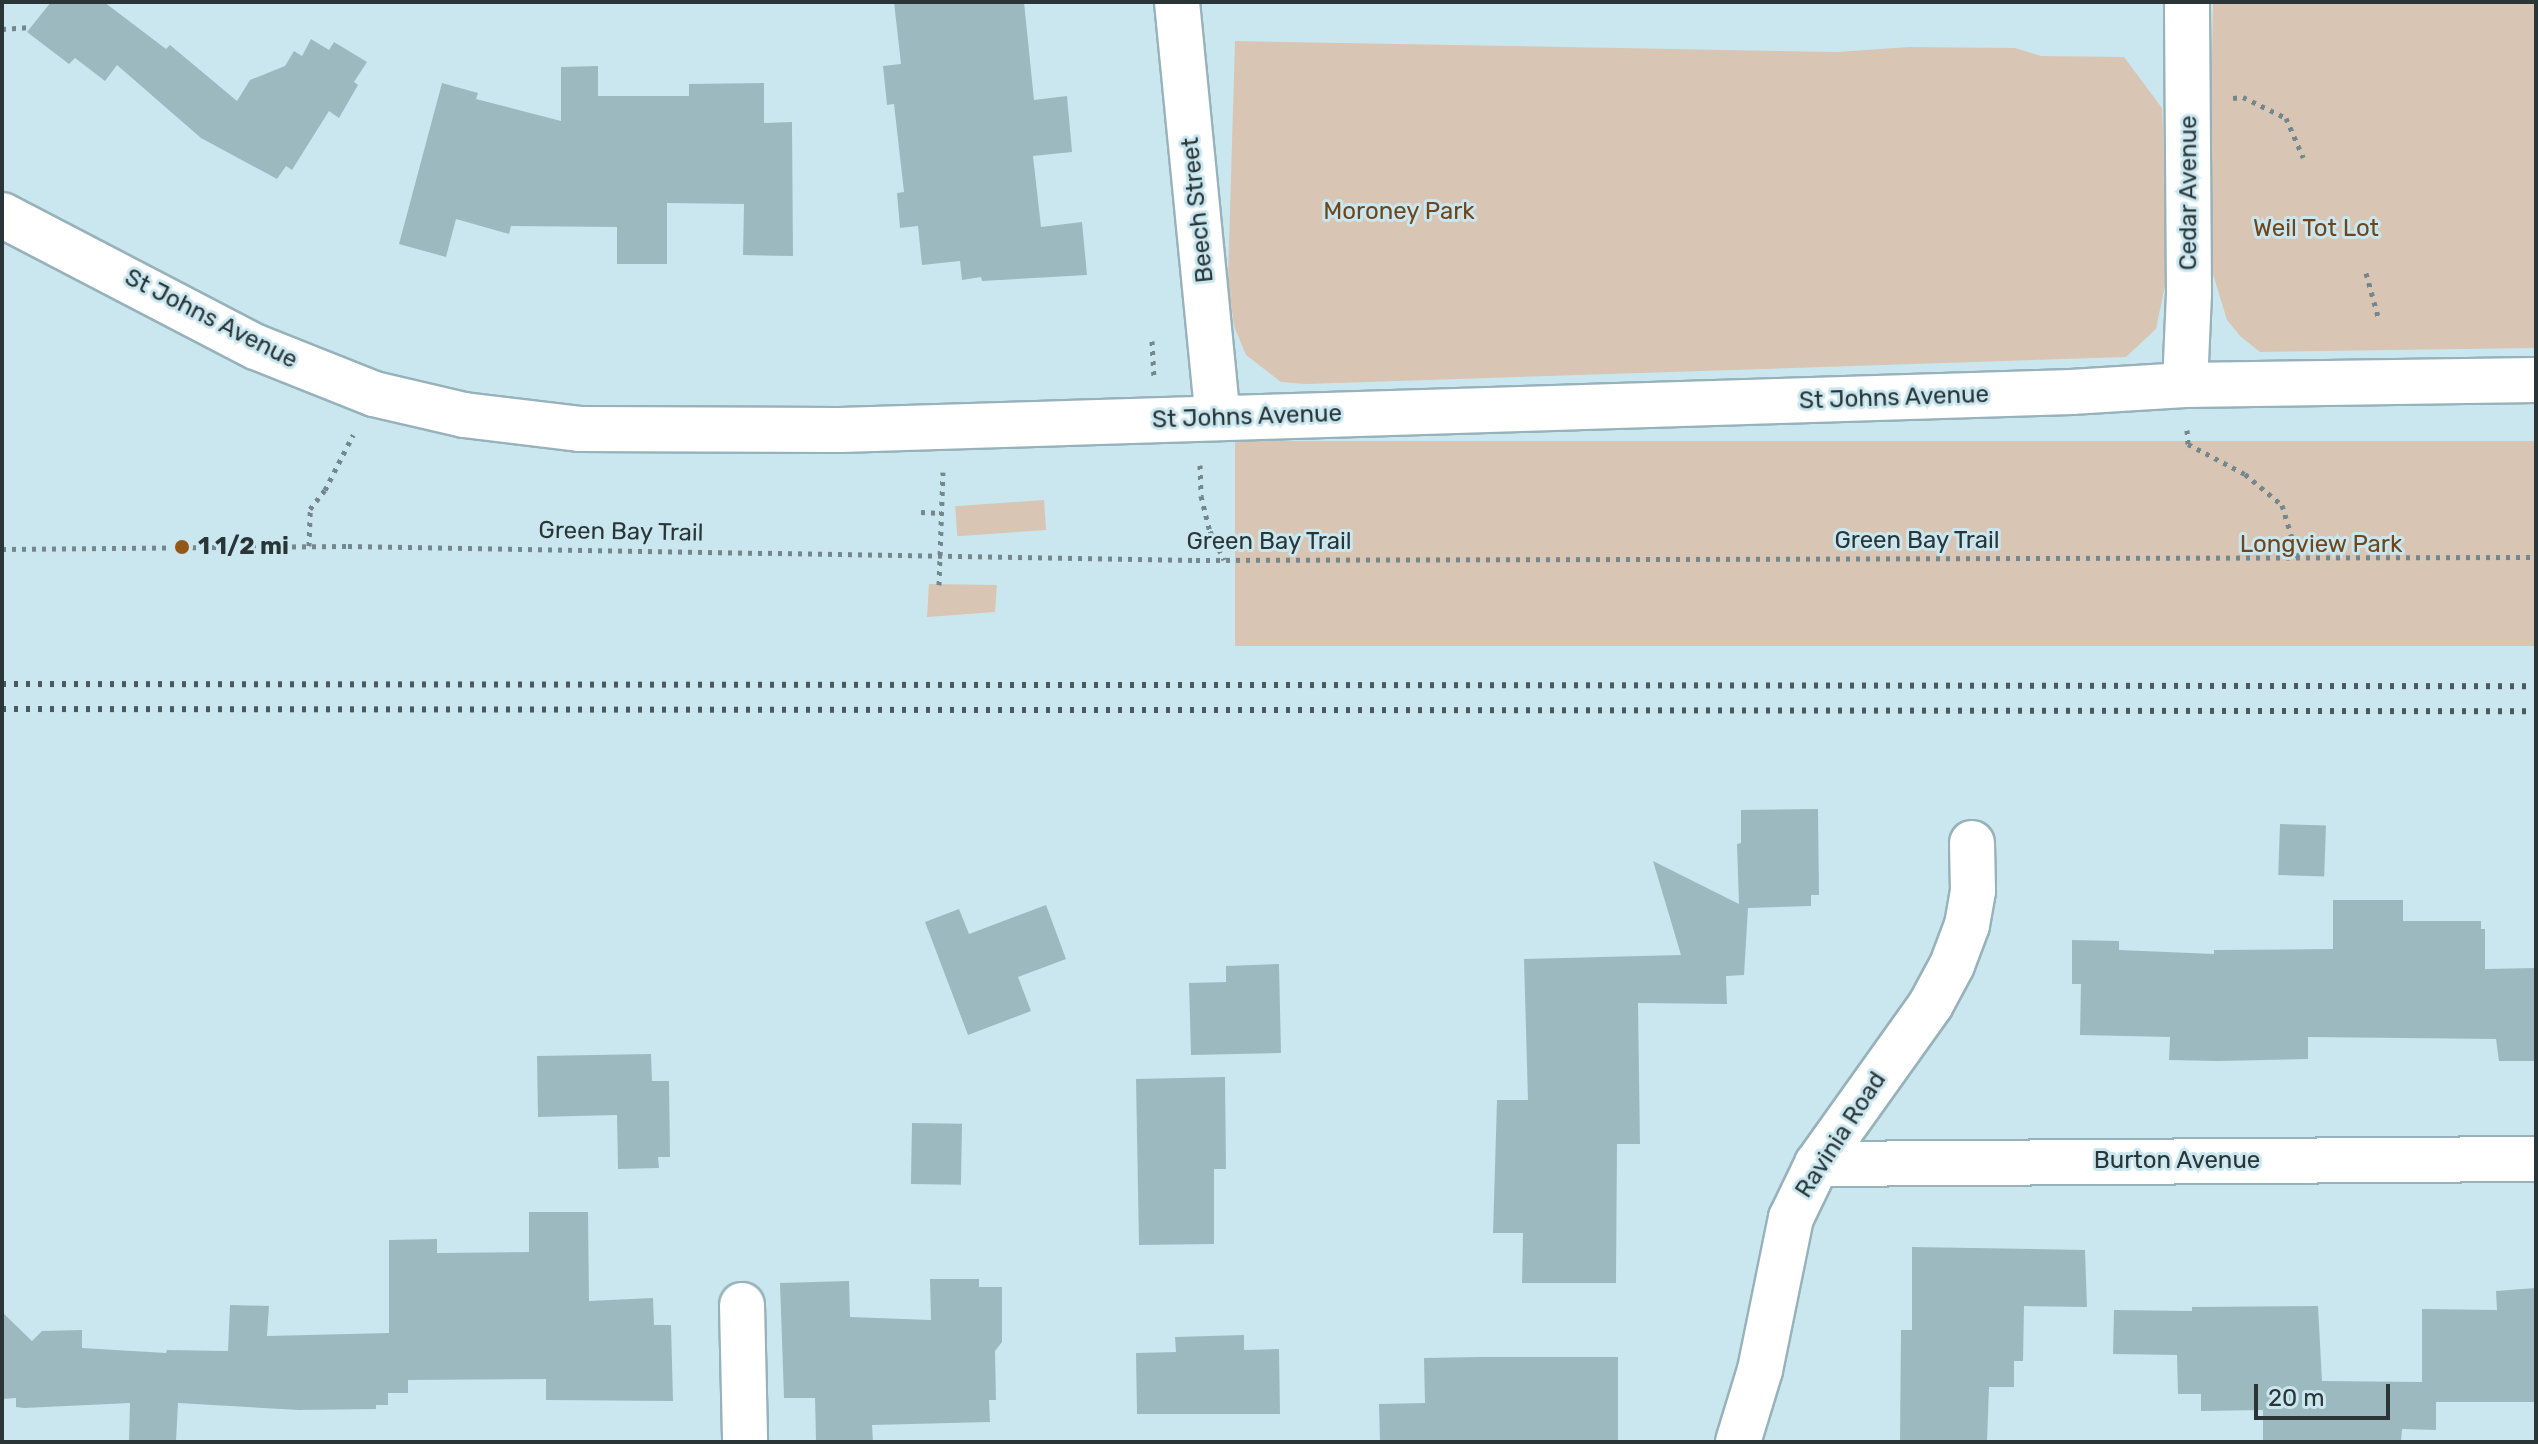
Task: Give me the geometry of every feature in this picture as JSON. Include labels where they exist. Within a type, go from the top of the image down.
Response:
[{"type":"street","name":"Beech Street","points":[[1177,2],[1218,418]]},
{"type":"street","name":"Cedar Avenue","points":[[2185,385],[2189,294],[2187,2]]},
{"type":"street","points":[[2,180],[135,281]]},
{"type":"street","name":"St Johns Avenue","points":[[2,215],[135,281],[256,347],[374,394],[464,415],[579,429],[943,427],[2071,392],[2185,385],[2536,380]]},
{"type":"street","name":"Ravinia Road","points":[[1738,1442],[1760,1370],[1791,1218],[1817,1164],[1931,1004],[1952,965],[1967,925],[1973,891],[1972,843]]},
{"type":"street","name":"Burton Avenue","points":[[1817,1164],[2536,1159]]},
{"type":"street","points":[[742,1305],[745,1442]]},
{"type":"path","points":[[2,29],[31,27]]},
{"type":"path","points":[[2188,99],[2243,97],[2286,118],[2303,157]]},
{"type":"path","points":[[2366,273],[2379,320]]},
{"type":"path","points":[[2185,385],[2188,444],[2245,474],[2282,505],[2298,558]]},
{"type":"path","points":[[309,546],[310,509],[325,490],[374,394]]},
{"type":"path","points":[[939,585],[943,427]]},
{"type":"path","points":[[1200,457],[1201,496],[1210,531],[1224,560]]},
{"type":"path","points":[[921,512],[942,513]]},
{"type":"path","name":"Green Bay Trail","points":[[2,549],[309,546],[1224,560],[2536,557]]},
{"type":"green space","name":"Weil Tot Lot","points":[[2213,2],[2536,2],[2536,348],[2260,352],[2240,336],[2227,320],[2208,258]]},
{"type":"green space","name":"Moroney Park","points":[[1235,41],[1837,52],[1909,47],[2015,48],[2041,56],[2124,57],[2162,108],[2166,195],[2165,286],[2156,329],[2126,357],[1306,384],[1281,382],[1246,355],[1234,326],[1228,280]]},
{"type":"green space","name":"Longview Park","points":[[1235,441],[2536,441],[2536,646],[1235,646]]},
{"type":"green space","points":[[1044,500],[1046,530],[957,536],[955,506]]},
{"type":"green space","points":[[929,584],[997,585],[995,612],[927,617]]},
{"type":"building","points":[[51,2],[104,2],[166,49],[170,45],[237,101],[250,80],[285,66],[294,51],[302,56],[311,39],[329,50],[334,42],[367,62],[354,82],[358,85],[339,118],[329,111],[292,170],[286,166],[277,179],[201,138],[117,65],[105,81],[75,58],[69,64],[27,32]]},
{"type":"building","points":[[894,2],[1024,2],[1034,100],[1067,96],[1072,152],[1033,156],[1041,227],[1082,222],[1087,275],[962,280],[960,261],[922,265],[918,226],[900,228],[897,193],[904,192],[894,104],[887,105],[883,66],[901,64]]},
{"type":"building","points":[[598,66],[598,96],[689,96],[689,84],[764,83],[764,123],[792,122],[793,256],[743,255],[744,204],[667,203],[667,264],[617,264],[617,227],[511,226],[509,234],[456,219],[446,257],[399,244],[442,83],[478,93],[476,99],[561,121],[561,67]]},
{"type":"building","points":[[1818,809],[1819,895],[1811,895],[1811,906],[1748,908],[1744,975],[1726,976],[1727,1004],[1638,1003],[1640,1144],[1617,1144],[1616,1283],[1522,1283],[1523,1233],[1493,1233],[1497,1100],[1528,1100],[1524,959],[1681,955],[1653,861],[1739,904],[1737,844],[1741,843],[1741,810]]},
{"type":"building","points":[[2280,824],[2326,826],[2324,877],[2278,875]]},
{"type":"building","points":[[2333,900],[2403,900],[2403,921],[2481,921],[2481,929],[2485,929],[2485,969],[2536,968],[2536,1061],[2499,1061],[2496,1039],[2308,1037],[2308,1059],[2169,1060],[2170,1037],[2080,1035],[2081,984],[2072,984],[2072,940],[2119,941],[2119,950],[2214,954],[2214,950],[2333,949]]},
{"type":"building","points":[[1046,905],[1066,959],[1018,977],[1031,1011],[968,1035],[925,922],[959,909],[969,934]]},
{"type":"building","points":[[1279,964],[1281,1053],[1191,1055],[1189,983],[1226,982],[1226,966]]},
{"type":"building","points":[[651,1054],[652,1081],[669,1081],[670,1157],[658,1157],[659,1168],[618,1169],[617,1115],[538,1117],[537,1056]]},
{"type":"building","points":[[1225,1077],[1226,1169],[1214,1169],[1214,1244],[1139,1245],[1136,1079]]},
{"type":"building","points":[[912,1123],[962,1124],[961,1185],[911,1184]]},
{"type":"building","points":[[529,1212],[588,1212],[589,1301],[653,1298],[654,1325],[671,1325],[673,1401],[546,1400],[546,1379],[408,1380],[408,1393],[388,1393],[388,1405],[376,1405],[376,1409],[299,1410],[178,1403],[176,1442],[129,1442],[130,1403],[24,1408],[16,1407],[16,1398],[2,1399],[2,1312],[32,1341],[42,1331],[82,1330],[82,1348],[166,1353],[167,1350],[228,1351],[230,1305],[269,1306],[267,1336],[389,1333],[389,1240],[437,1239],[437,1253],[529,1252]]},
{"type":"building","points":[[1912,1247],[2085,1250],[2087,1307],[2024,1306],[2023,1361],[2014,1361],[2014,1387],[1989,1387],[1987,1442],[1900,1442],[1901,1330],[1912,1330]]},
{"type":"building","points":[[930,1279],[979,1279],[979,1287],[1002,1287],[1002,1342],[995,1351],[996,1400],[989,1400],[990,1422],[872,1425],[873,1442],[816,1442],[815,1398],[784,1398],[780,1283],[849,1281],[850,1317],[931,1320]]},
{"type":"building","points":[[2536,1288],[2536,1402],[2436,1402],[2436,1430],[2402,1429],[2401,1442],[2263,1441],[2263,1410],[2201,1411],[2201,1394],[2178,1394],[2177,1355],[2113,1354],[2114,1310],[2192,1311],[2192,1307],[2318,1306],[2322,1381],[2422,1382],[2422,1309],[2497,1310],[2496,1291]]},
{"type":"building","points":[[1244,1335],[1244,1350],[1279,1349],[1280,1414],[1137,1414],[1136,1353],[1176,1352],[1175,1337]]},
{"type":"building","points":[[1618,1357],[1618,1442],[1380,1442],[1379,1404],[1425,1403],[1424,1358]]},
{"type":"railway","points":[[2,684],[2536,686]]},
{"type":"railway","points":[[2,709],[2536,711]]},
{"type":"place","name":"1 1/2 mi","points":[[182,547]]}]
